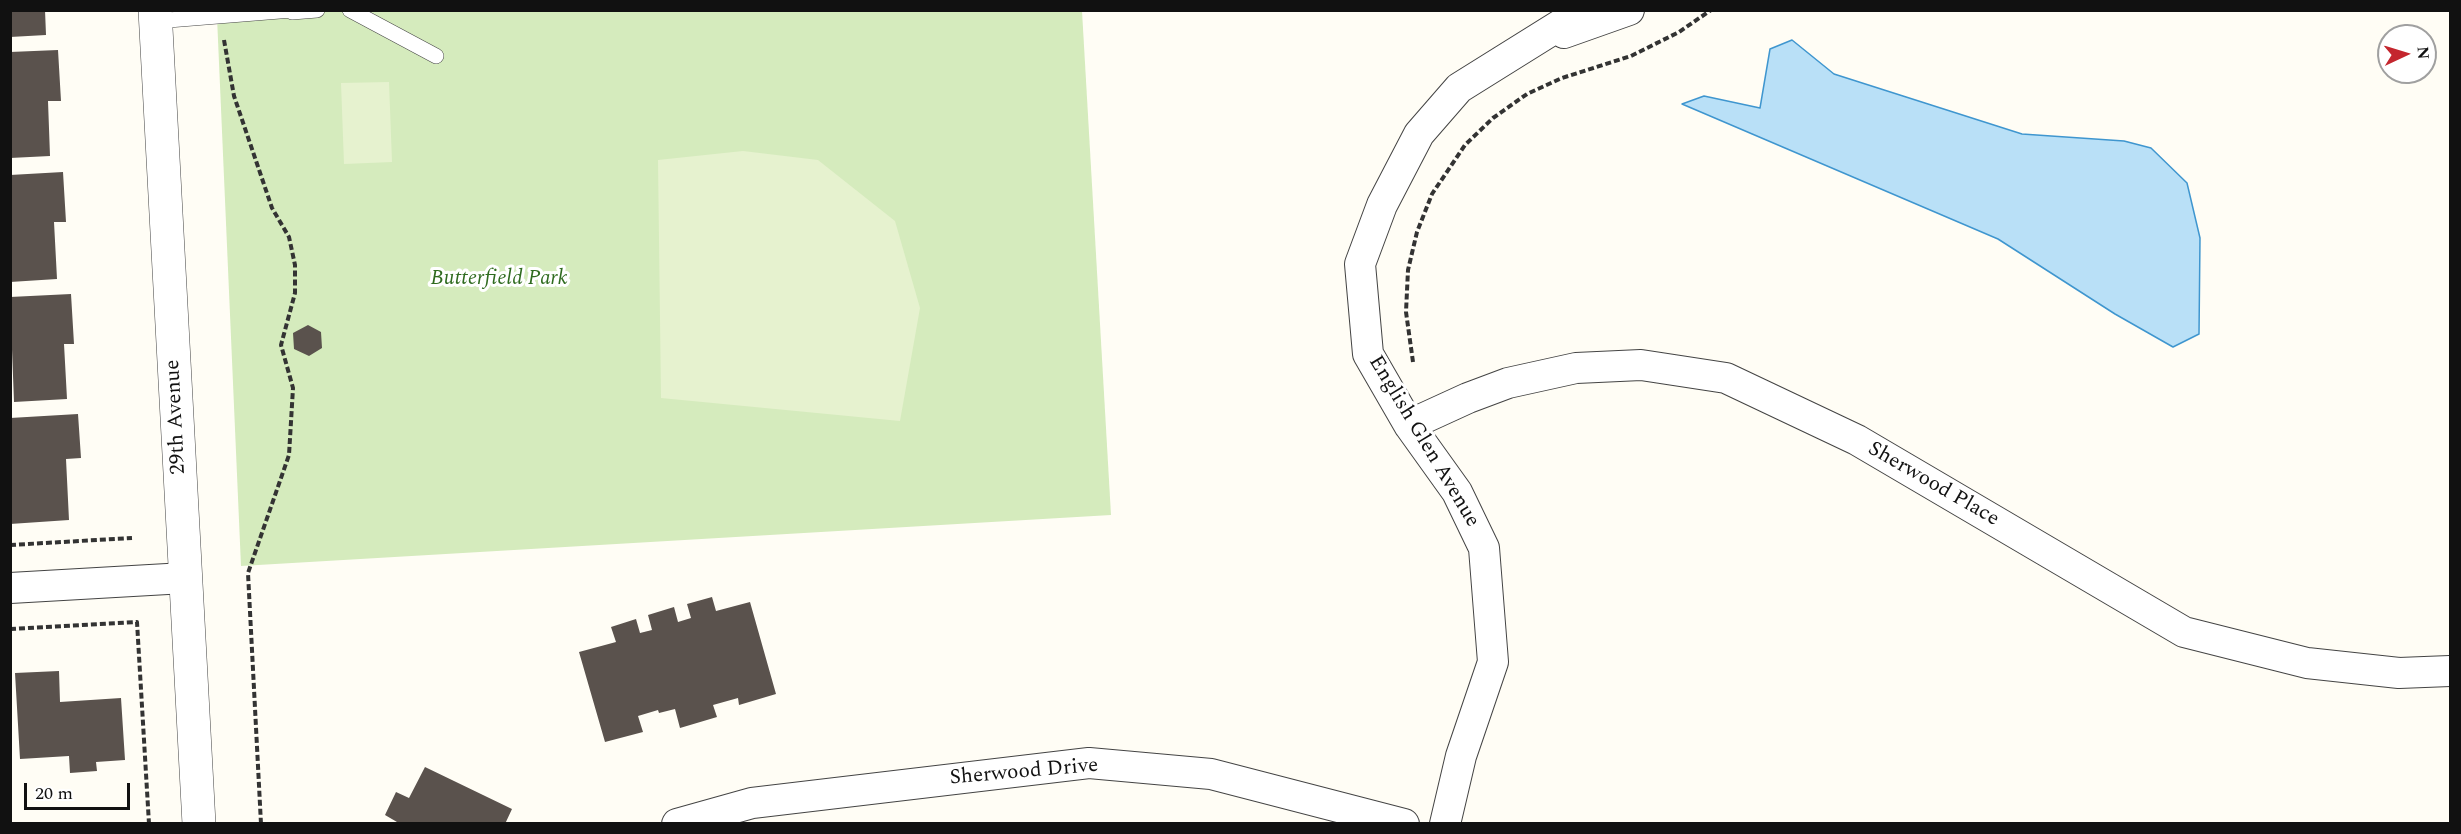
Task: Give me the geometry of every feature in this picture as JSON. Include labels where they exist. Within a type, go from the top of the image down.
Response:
[{"type":"street","name":"English Glen Avenue","points":[[1445,824],[1461,756],[1493,662],[1484,548],[1457,492],[1409,425],[1368,354],[1360,264],[1382,205],[1419,134],[1459,88],[1584,10]]},
{"type":"street","name":"English Glen Avenue","points":[[1527,46],[1629,10]]},
{"type":"street","name":"29th Avenue","points":[[156,16],[199,824]]},
{"type":"street","name":"Sherwood Place","points":[[1409,425],[1468,398],[1508,383],[1576,368],[1641,365],[1726,378],[1857,440],[2184,632],[2307,663],[2399,673],[2451,671]]},
{"type":"street","points":[[10,588],[185,578]]},
{"type":"street","name":"Sherwood Drive","points":[[677,824],[752,803],[1089,763],[1211,774],[1404,824]]},
{"type":"lane","points":[[156,16],[317,10]]},
{"type":"lane","points":[[350,10],[436,56]]},
{"type":"path","points":[[1414,367],[1406,312],[1412,253],[1417,232],[1432,194],[1466,145],[1492,118],[1527,94],[1562,78],[1631,56],[1679,32],[1711,10]]},
{"type":"path","points":[[224,40],[234,96],[272,208],[289,237],[295,265],[295,293],[281,345],[293,388],[288,455],[248,573],[261,824]]},
{"type":"path","points":[[10,545],[132,538]]},
{"type":"path","points":[[10,629],[137,622],[148,824]]},
{"type":"green space","name":"Butterfield Park","points":[[349,10],[1082,11],[1111,515],[241,566],[217,17]]},
{"type":"green space","points":[[389,82],[392,162],[344,164],[341,83]]},
{"type":"green space","points":[[743,151],[818,160],[895,221],[920,308],[900,421],[661,398],[658,160]]},
{"type":"water","points":[[1792,40],[1834,74],[2022,134],[2124,141],[2151,148],[2187,183],[2200,238],[2199,334],[2173,347],[2115,314],[1998,239],[1682,104],[1704,96],[1760,108],[1770,49]]},
{"type":"building","points":[[10,10],[45,10],[46,35],[10,37]]},
{"type":"building","points":[[58,50],[61,101],[48,101],[50,156],[10,158],[10,52]]},
{"type":"building","points":[[63,172],[66,222],[54,222],[57,279],[10,282],[10,175]]},
{"type":"building","points":[[71,294],[74,344],[64,344],[67,399],[14,402],[10,297]]},
{"type":"building","points":[[308,325],[321,332],[322,348],[309,356],[294,349],[293,333]]},
{"type":"building","points":[[78,414],[81,458],[66,459],[69,520],[10,524],[10,418]]},
{"type":"building","points":[[712,597],[716,611],[750,602],[776,694],[739,705],[738,698],[713,705],[717,717],[680,728],[675,709],[659,713],[658,710],[638,716],[643,732],[605,742],[579,652],[616,642],[611,627],[636,619],[640,633],[652,630],[648,615],[674,607],[678,622],[691,618],[687,604]]},
{"type":"building","points":[[59,671],[60,702],[121,698],[125,760],[96,762],[97,771],[70,773],[69,756],[20,759],[15,673]]},
{"type":"building","points":[[425,767],[512,809],[505,824],[396,824],[397,822],[385,815],[396,792],[409,798]]}]
